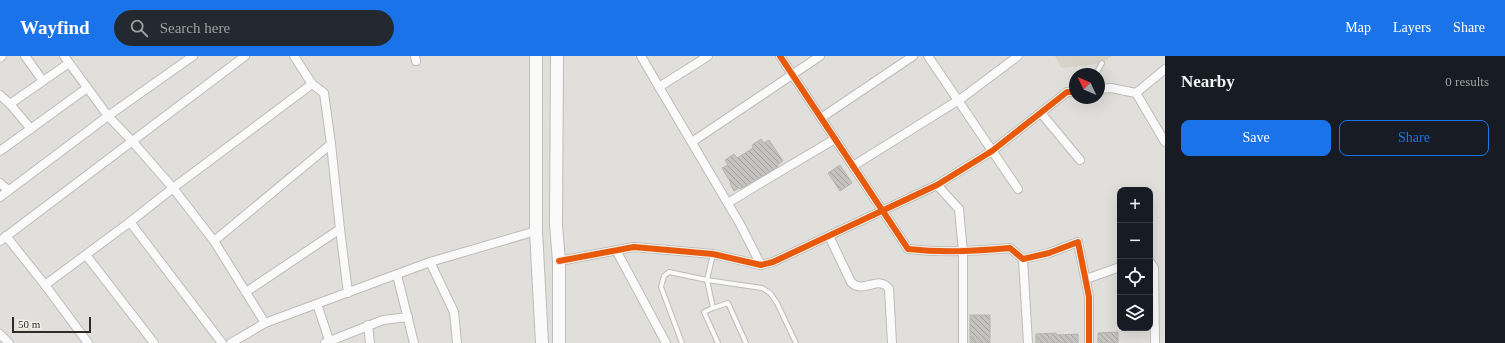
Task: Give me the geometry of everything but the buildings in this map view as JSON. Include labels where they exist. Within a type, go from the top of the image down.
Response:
[{"type":"street","points":[[25,56],[43,81]]},
{"type":"street","points":[[0,197],[108,116],[193,56]]},
{"type":"street","points":[[88,343],[45,285],[3,239],[245,56]]},
{"type":"street","points":[[294,56],[312,84],[324,93],[348,293]]},
{"type":"street","points":[[536,56],[536,231],[542,343]]},
{"type":"street","points":[[557,56],[556,225],[559,261],[558,343]]},
{"type":"street","points":[[641,56],[728,204],[761,265]]},
{"type":"street","points":[[660,87],[708,56]]},
{"type":"street","points":[[780,56],[908,249],[931,252],[963,252],[1010,248],[1023,259],[1028,343]]},
{"type":"street","points":[[692,142],[820,56]]},
{"type":"street","points":[[821,118],[913,56]]},
{"type":"street","points":[[928,56],[1018,189]]},
{"type":"street","points":[[853,166],[958,100],[1018,56]]},
{"type":"street","points":[[10,104],[43,81],[66,59],[108,116],[173,188],[214,241],[265,323]]},
{"type":"street","points":[[1105,88],[1136,92],[1165,69]]},
{"type":"street","points":[[45,285],[312,84]]},
{"type":"street","points":[[2,147],[31,129],[87,88]]},
{"type":"street","points":[[559,261],[634,248],[714,254],[761,265],[773,262],[937,185],[992,151],[1067,92],[1069,92]]},
{"type":"street","points":[[1136,92],[1165,142]]},
{"type":"street","points":[[0,95],[10,104],[31,129]]},
{"type":"street","points":[[1041,113],[1080,160]]},
{"type":"street","points":[[728,204],[764,180],[835,139]]},
{"type":"street","points":[[214,241],[331,144]]},
{"type":"street","points":[[0,183],[8,190]]},
{"type":"street","points":[[937,185],[959,209],[963,252],[963,343]]},
{"type":"street","points":[[130,222],[222,343]]},
{"type":"street","points":[[246,292],[340,229]]},
{"type":"street","points":[[231,343],[265,323],[430,262],[536,231]]},
{"type":"street","points":[[829,236],[851,282],[855,286],[860,287],[882,283],[886,284],[889,289],[892,343]]},
{"type":"street","points":[[1023,259],[1049,253],[1078,242],[1089,297],[1090,343]]},
{"type":"street","points":[[616,250],[666,343]]},
{"type":"street","points":[[86,255],[154,343]]},
{"type":"street","points":[[430,262],[454,312],[457,343]]},
{"type":"street","points":[[1153,266],[1155,343]]},
{"type":"street","points":[[1086,279],[1117,269]]},
{"type":"street","points":[[397,275],[414,343]]},
{"type":"street","points":[[317,304],[328,342],[383,320],[408,317]]},
{"type":"street","points":[[368,325],[370,343]]},
{"type":"street","points":[[0,334],[9,343]]},
{"type":"lane","points":[[1099,68],[1102,63]]},
{"type":"lane","points":[[713,308],[707,280],[714,254]]},
{"type":"lane","points":[[682,343],[661,287],[664,276],[669,272],[707,280],[762,288],[770,293],[778,303],[796,343]]},
{"type":"lane","points":[[718,343],[704,312],[728,303],[746,343]]},
{"type":"shaded area","points":[[1055,56],[1112,56],[1102,63],[1062,68]]},
{"type":"cycle path","points":[[780,56],[908,249],[959,251],[1010,248],[1023,259],[1049,253],[1078,242],[1089,297],[1089,343]]},
{"type":"cycle path","points":[[559,261],[634,247],[713,254],[761,265],[773,262],[937,185],[992,151],[1067,92],[1069,92]]}]
